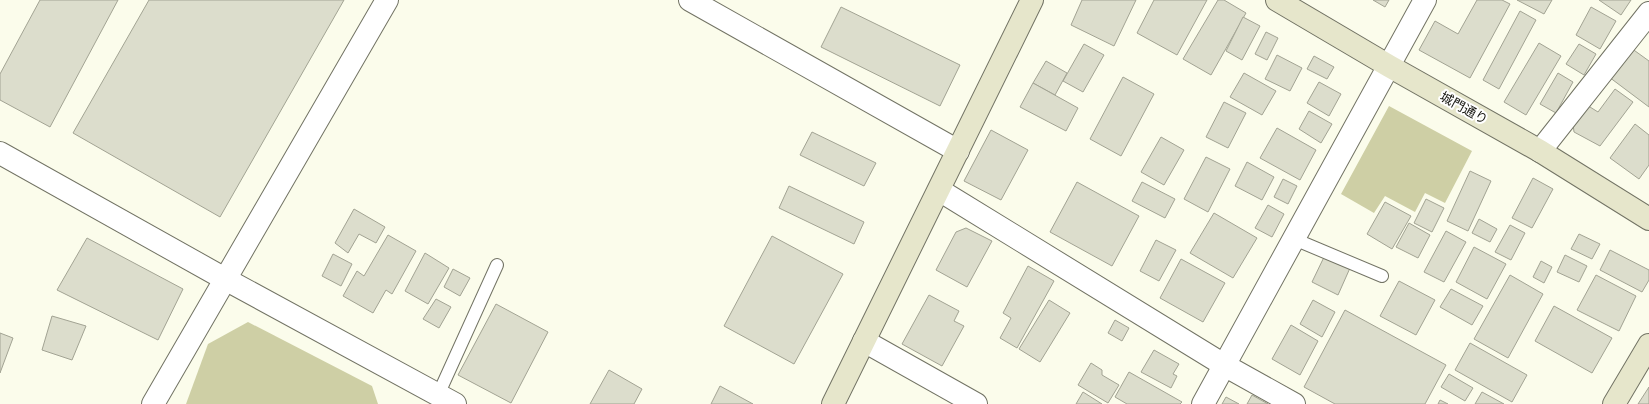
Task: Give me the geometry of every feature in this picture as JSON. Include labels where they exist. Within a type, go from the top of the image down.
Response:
[{"type":"street","points":[[153,404],[387,0]]},
{"type":"street","points":[[690,0],[958,151]]},
{"type":"street","points":[[833,404],[1032,0]]},
{"type":"street","name":"城門通り","points":[[1277,0],[1389,66],[1540,151],[1649,219]]},
{"type":"street","points":[[1203,404],[1425,0]]},
{"type":"street","points":[[1540,151],[1649,13]]},
{"type":"street","points":[[0,153],[442,401]]},
{"type":"street","points":[[939,190],[1224,365],[1294,404]]},
{"type":"street","points":[[864,341],[976,404]]},
{"type":"street","points":[[1614,404],[1649,345]]},
{"type":"lane","points":[[1294,238],[1382,276]]},
{"type":"lane","points":[[442,401],[497,265]]},
{"type":"green space","points":[[1389,106],[1472,151],[1445,203],[1425,193],[1415,212],[1385,196],[1374,213],[1341,194]]},
{"type":"green space","points":[[248,322],[372,386],[378,404],[186,404],[208,344]]},
{"type":"building","points":[[40,0],[118,0],[50,127],[0,100],[0,74]]},
{"type":"building","points":[[149,0],[344,0],[220,217],[73,133]]},
{"type":"building","points":[[1082,0],[1136,0],[1114,46],[1071,25]]},
{"type":"building","points":[[1154,0],[1207,0],[1177,55],[1137,33]]},
{"type":"building","points":[[1218,0],[1224,0],[1246,13],[1211,75],[1183,59]]},
{"type":"building","points":[[1373,0],[1389,0],[1385,7]]},
{"type":"building","points":[[1477,0],[1502,0],[1510,4],[1470,78],[1419,50],[1435,21],[1458,34]]},
{"type":"building","points":[[1517,0],[1552,0],[1544,14]]},
{"type":"building","points":[[1599,0],[1631,0],[1621,15]]},
{"type":"building","points":[[841,7],[960,65],[940,106],[821,47]]},
{"type":"building","points":[[1591,7],[1616,21],[1600,49],[1576,35]]},
{"type":"building","points":[[1520,11],[1536,20],[1499,89],[1483,80]]},
{"type":"building","points":[[1243,17],[1260,26],[1242,60],[1226,51]]},
{"type":"building","points":[[1266,32],[1278,38],[1267,60],[1255,54]]},
{"type":"building","points":[[1539,43],[1561,56],[1526,115],[1504,102]]},
{"type":"building","points":[[1084,44],[1104,55],[1083,92],[1063,81]]},
{"type":"building","points":[[1579,44],[1596,54],[1584,75],[1566,64]]},
{"type":"building","points":[[1631,48],[1649,61],[1649,107],[1609,77]]},
{"type":"building","points":[[1277,55],[1302,68],[1290,91],[1265,79]]},
{"type":"building","points":[[1314,56],[1334,67],[1327,79],[1307,69]]},
{"type":"building","points":[[1046,61],[1067,73],[1055,95],[1033,83]]},
{"type":"building","points":[[1244,73],[1276,91],[1262,115],[1230,97]]},
{"type":"building","points":[[1558,73],[1573,82],[1556,113],[1540,104]]},
{"type":"building","points":[[1123,77],[1154,94],[1121,156],[1090,139]]},
{"type":"building","points":[[1319,82],[1341,94],[1329,116],[1307,103]]},
{"type":"building","points":[[1033,83],[1078,108],[1066,131],[1020,107]]},
{"type":"building","points":[[1615,89],[1633,102],[1600,146],[1574,132],[1572,116],[1582,102],[1598,112]]},
{"type":"building","points":[[1224,102],[1246,113],[1228,148],[1206,137]]},
{"type":"building","points":[[1309,111],[1332,124],[1321,143],[1299,129]]},
{"type":"building","points":[[1635,124],[1649,135],[1649,165],[1639,179],[1610,158]]},
{"type":"building","points":[[1277,128],[1316,150],[1300,180],[1260,158]]},
{"type":"building","points":[[991,130],[1028,150],[1001,200],[964,181]]},
{"type":"building","points":[[812,132],[876,163],[864,186],[800,155]]},
{"type":"building","points":[[1161,137],[1184,150],[1164,185],[1141,172]]},
{"type":"building","points":[[1206,157],[1230,169],[1208,212],[1184,199]]},
{"type":"building","points":[[1247,162],[1274,177],[1262,200],[1235,186]]},
{"type":"building","points":[[1470,171],[1491,181],[1468,231],[1447,221]]},
{"type":"building","points":[[1533,178],[1553,189],[1532,228],[1512,218]]},
{"type":"building","points":[[1283,179],[1297,186],[1288,204],[1274,197]]},
{"type":"building","points":[[1077,182],[1139,216],[1112,266],[1050,232]]},
{"type":"building","points":[[1142,182],[1175,199],[1165,218],[1132,201]]},
{"type":"building","points":[[789,186],[864,222],[854,244],[779,208]]},
{"type":"building","points":[[1426,199],[1444,208],[1432,232],[1414,223]]},
{"type":"building","points":[[1385,202],[1411,216],[1392,249],[1367,234]]},
{"type":"building","points":[[1268,205],[1284,214],[1272,237],[1255,228]]},
{"type":"building","points":[[354,209],[385,227],[376,243],[359,234],[348,253],[335,243]]},
{"type":"building","points":[[1214,213],[1257,238],[1233,278],[1190,253]]},
{"type":"building","points":[[1479,219],[1497,229],[1490,242],[1472,233]]},
{"type":"building","points":[[1409,223],[1430,235],[1418,258],[1396,247]]},
{"type":"building","points":[[1510,225],[1525,233],[1511,260],[1495,252]]},
{"type":"building","points":[[966,228],[992,241],[967,287],[936,270],[956,232]]},
{"type":"building","points":[[1446,231],[1466,242],[1444,282],[1424,272]]},
{"type":"building","points":[[1579,234],[1600,244],[1592,259],[1571,249]]},
{"type":"building","points":[[388,235],[416,251],[392,294],[386,290],[373,313],[343,296],[357,271],[364,276]]},
{"type":"building","points":[[772,236],[843,274],[794,364],[724,326]]},
{"type":"building","points":[[87,238],[183,289],[158,340],[57,290]]},
{"type":"building","points":[[1156,240],[1176,250],[1159,281],[1140,271]]},
{"type":"building","points":[[1474,247],[1506,264],[1487,299],[1456,282]]},
{"type":"building","points":[[1610,250],[1649,270],[1649,280],[1642,292],[1600,270]]},
{"type":"building","points":[[425,253],[449,268],[428,304],[405,291]]},
{"type":"building","points":[[333,254],[352,264],[341,286],[322,276]]},
{"type":"building","points":[[1325,255],[1350,268],[1338,295],[1312,282]]},
{"type":"building","points":[[1565,255],[1587,266],[1579,282],[1557,272]]},
{"type":"building","points":[[1181,259],[1225,283],[1203,322],[1160,298]]},
{"type":"building","points":[[1541,261],[1552,267],[1544,283],[1533,277]]},
{"type":"building","points":[[1028,266],[1054,281],[1017,348],[1000,338],[1011,318],[1003,313]]},
{"type":"building","points":[[453,269],[470,278],[460,296],[444,287]]},
{"type":"building","points":[[1510,275],[1543,294],[1508,358],[1474,339]]},
{"type":"building","points":[[1596,275],[1636,296],[1619,331],[1577,310]]},
{"type":"building","points":[[1399,281],[1435,300],[1416,335],[1380,316]]},
{"type":"building","points":[[1451,289],[1483,306],[1472,325],[1440,307]]},
{"type":"building","points":[[929,295],[959,311],[954,321],[964,326],[942,366],[902,344]]},
{"type":"building","points":[[436,299],[451,307],[439,328],[423,319]]},
{"type":"building","points":[[1049,300],[1070,313],[1040,362],[1019,349]]},
{"type":"building","points":[[1313,300],[1335,312],[1322,337],[1300,324]]},
{"type":"building","points":[[496,304],[548,332],[511,403],[458,375]]},
{"type":"building","points":[[1554,306],[1612,338],[1592,373],[1535,341]]},
{"type":"building","points":[[1345,310],[1446,365],[1425,404],[1335,404],[1304,387]]},
{"type":"building","points":[[52,316],[86,326],[72,360],[42,350]]},
{"type":"building","points":[[1115,320],[1129,328],[1122,341],[1108,333]]},
{"type":"building","points":[[1291,325],[1318,341],[1300,375],[1272,359]]},
{"type":"building","points":[[0,333],[13,338],[0,373]]},
{"type":"building","points":[[1470,343],[1527,375],[1512,402],[1455,370]]},
{"type":"building","points":[[1154,350],[1179,364],[1173,374],[1177,376],[1171,388],[1141,372]]},
{"type":"building","points":[[1091,363],[1102,370],[1102,375],[1119,385],[1108,403],[1078,385]]},
{"type":"building","points":[[609,370],[642,389],[634,404],[590,404]]},
{"type":"building","points":[[1129,372],[1182,402],[1180,404],[1127,404],[1115,397]]},
{"type":"building","points":[[1449,374],[1473,388],[1465,401],[1441,387]]},
{"type":"building","points":[[720,386],[753,404],[711,404]]},
{"type":"building","points":[[1649,387],[1649,404],[1638,404]]},
{"type":"building","points":[[1083,392],[1102,404],[1076,404]]},
{"type":"building","points":[[1482,392],[1504,404],[1475,404]]},
{"type":"building","points":[[1252,395],[1268,404],[1247,404]]},
{"type":"building","points":[[1226,397],[1239,404],[1222,404]]},
{"type":"building","points":[[1440,400],[1448,404],[1438,404]]}]
